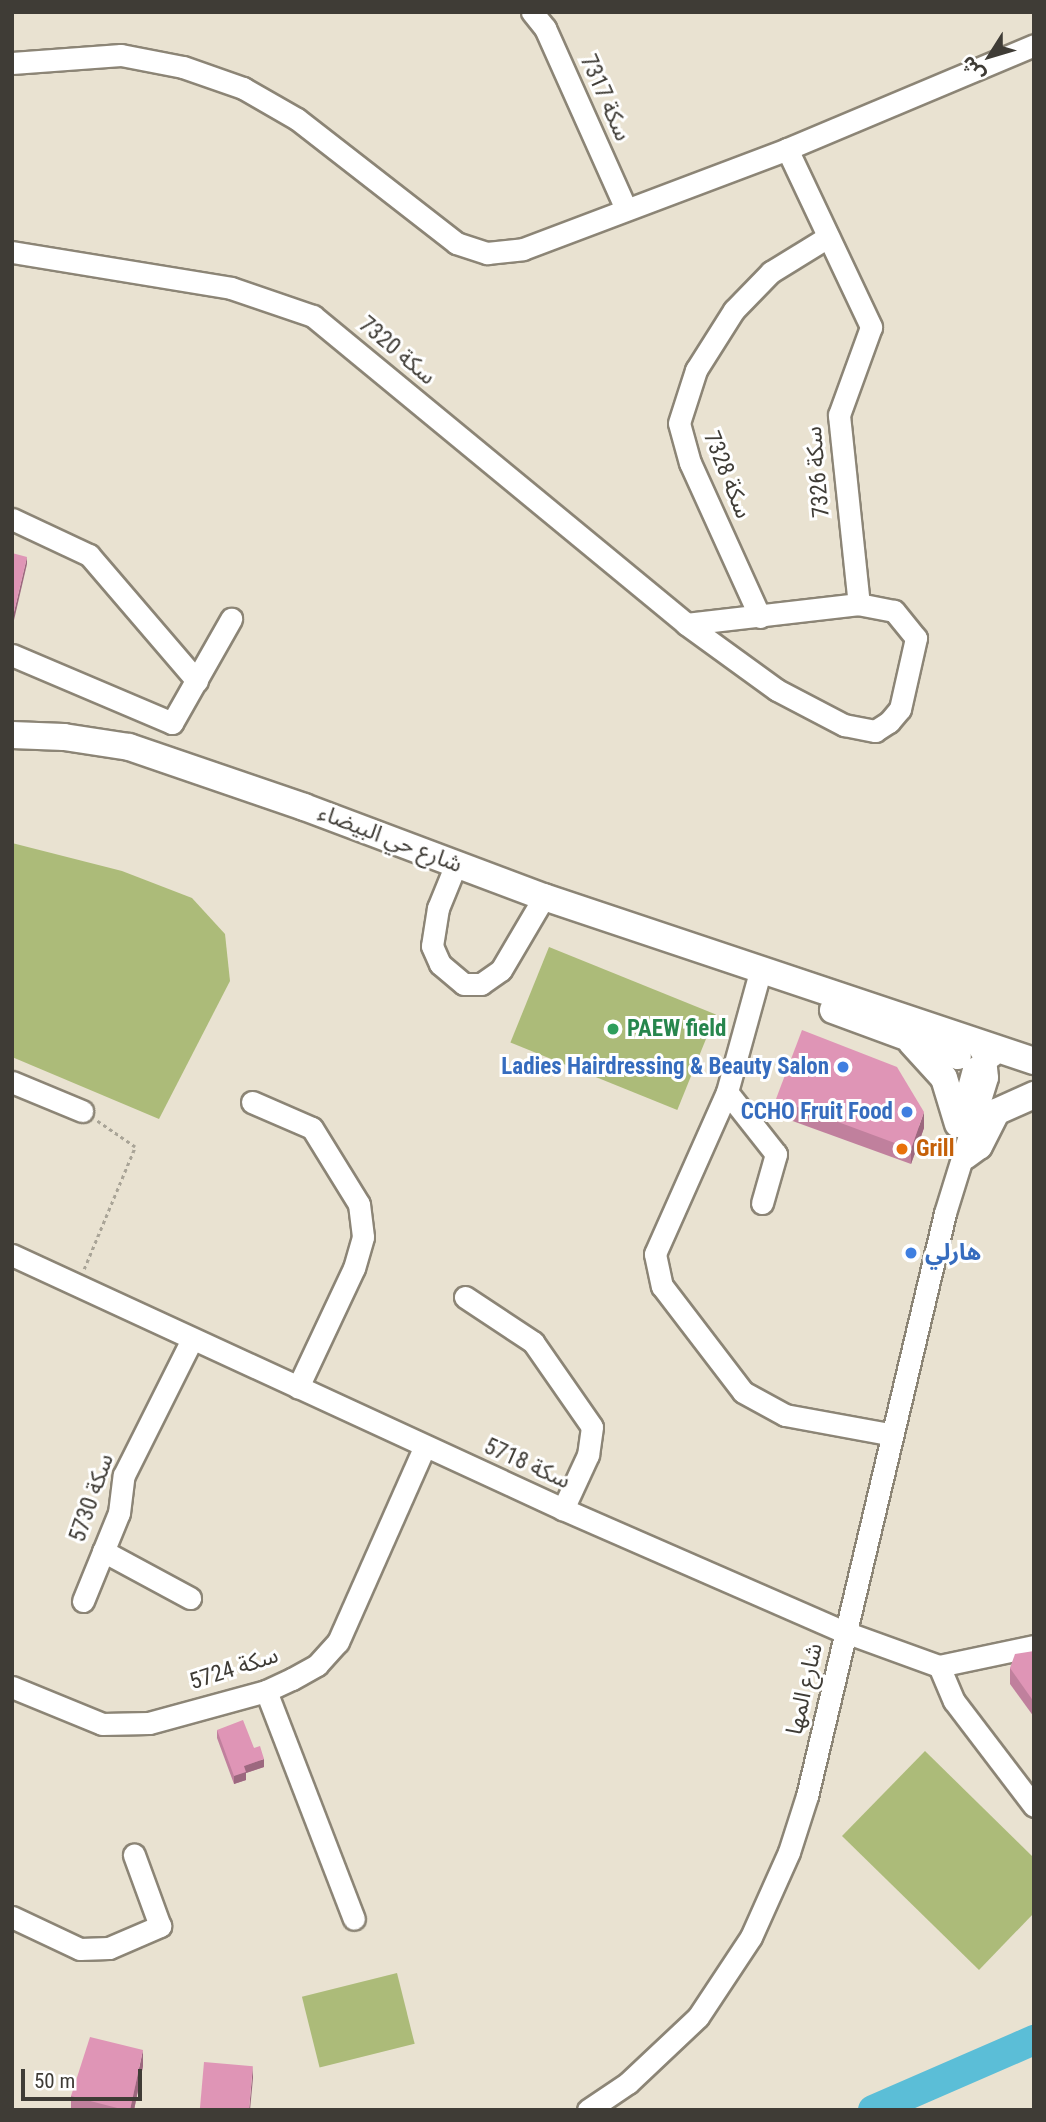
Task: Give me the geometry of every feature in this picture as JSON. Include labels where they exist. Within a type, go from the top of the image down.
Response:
[{"type":"main road","name":"شارع حي البيضاء","points":[[12,735],[129,747],[760,972]]},
{"type":"main road","points":[[760,972],[806,998],[911,1042],[986,1057],[1034,1061]]},
{"type":"main road","points":[[760,972],[815,984],[1034,1080]]},
{"type":"main road","points":[[911,1042],[944,1078],[958,1124]]},
{"type":"main road","points":[[965,1156],[979,1146],[996,1112],[1034,1095]]},
{"type":"street","name":"سكة 7317","points":[[532,12],[545,28],[626,209]]},
{"type":"street","points":[[12,63],[121,54],[183,67],[243,89],[297,119],[456,243],[487,254],[523,249],[787,149],[1034,45]]},
{"type":"street","name":"سكة 7326","points":[[787,149],[871,327],[839,415],[859,604]]},
{"type":"street","name":"سكة 7328","points":[[760,617],[690,463],[679,423],[696,370],[734,310],[771,271],[828,237]]},
{"type":"street","name":"سكة 7320","points":[[12,252],[231,288],[313,316],[686,624],[777,690],[844,725],[875,731],[900,709],[916,638],[894,611],[859,604],[686,624]]},
{"type":"street","points":[[12,519],[89,555],[197,681]]},
{"type":"street","points":[[12,655],[172,723],[231,618]]},
{"type":"street","points":[[456,864],[436,917],[432,946],[440,964],[464,984],[481,984],[501,970],[544,897]]},
{"type":"street","points":[[760,972],[727,1091],[656,1254],[662,1286],[743,1392],[785,1415],[889,1434]]},
{"type":"street","name":"شارع المها","points":[[944,1213],[945,1179],[970,1076],[986,1057]]},
{"type":"street","name":"شارع المها","points":[[588,2110],[628,2084],[698,2017],[751,1937],[789,1852],[807,1796],[889,1434],[944,1213],[965,1156],[986,1057]]},
{"type":"street","points":[[12,1082],[82,1111]]},
{"type":"street","points":[[727,1091],[776,1154],[762,1203]]},
{"type":"street","points":[[253,1102],[312,1128],[359,1204],[363,1237],[354,1268],[298,1387]]},
{"type":"street","name":"سكة 5718","points":[[12,1255],[563,1509],[845,1632],[939,1666]]},
{"type":"street","points":[[465,1297],[533,1342],[592,1427],[588,1455],[563,1509]]},
{"type":"street","name":"سكة 5730","points":[[83,1601],[119,1513],[124,1475],[192,1339]]},
{"type":"street","name":"سكة 5724","points":[[12,1687],[102,1724],[149,1723],[265,1691],[317,1665],[338,1642],[425,1447]]},
{"type":"street","points":[[103,1550],[190,1598]]},
{"type":"street","points":[[1034,1646],[939,1666],[954,1701],[1034,1806]]},
{"type":"street","points":[[265,1691],[354,1919]]},
{"type":"street","points":[[12,1917],[80,1949],[109,1948],[160,1926],[134,1855]]},
{"type":"path","points":[[77,1285],[135,1147],[82,1111]]},
{"type":"green space","points":[[12,843],[122,871],[192,898],[225,934],[230,981],[159,1119],[12,1057]]},
{"type":"green space","name":"PAEW field","points":[[549,947],[716,1014],[677,1110],[510,1042]]},
{"type":"green space","points":[[925,1751],[1034,1858],[1034,1913],[979,1970],[842,1836]]},
{"type":"green space","points":[[397,1973],[415,2044],[320,2068],[302,1997]]},
{"type":"building","points":[[12,553],[27,557],[14,612],[12,612]]},
{"type":"building","points":[[802,1030],[897,1067],[924,1112],[911,1149],[776,1099]]},
{"type":"building","points":[[1034,1651],[1034,1702],[1010,1668],[1015,1654]]},
{"type":"building","points":[[243,1720],[254,1748],[260,1746],[264,1759],[244,1766],[246,1772],[234,1776],[217,1730]]},
{"type":"building","points":[[90,2037],[143,2050],[130,2110],[71,2096]]},
{"type":"building","points":[[204,2062],[253,2066],[249,2110],[200,2110]]},
{"type":"waterway","points":[[873,2110],[1034,2040]]},
{"type":"place","name":"PAEW field","points":[[613,1029]]},
{"type":"place","name":"Ladies Hairdressing & Beauty Salon","points":[[843,1067]]},
{"type":"place","name":"CCHO Fruit Food","points":[[907,1112]]},
{"type":"place","name":"Grill","points":[[902,1149]]},
{"type":"place","name":"هارلي","points":[[911,1253]]}]
